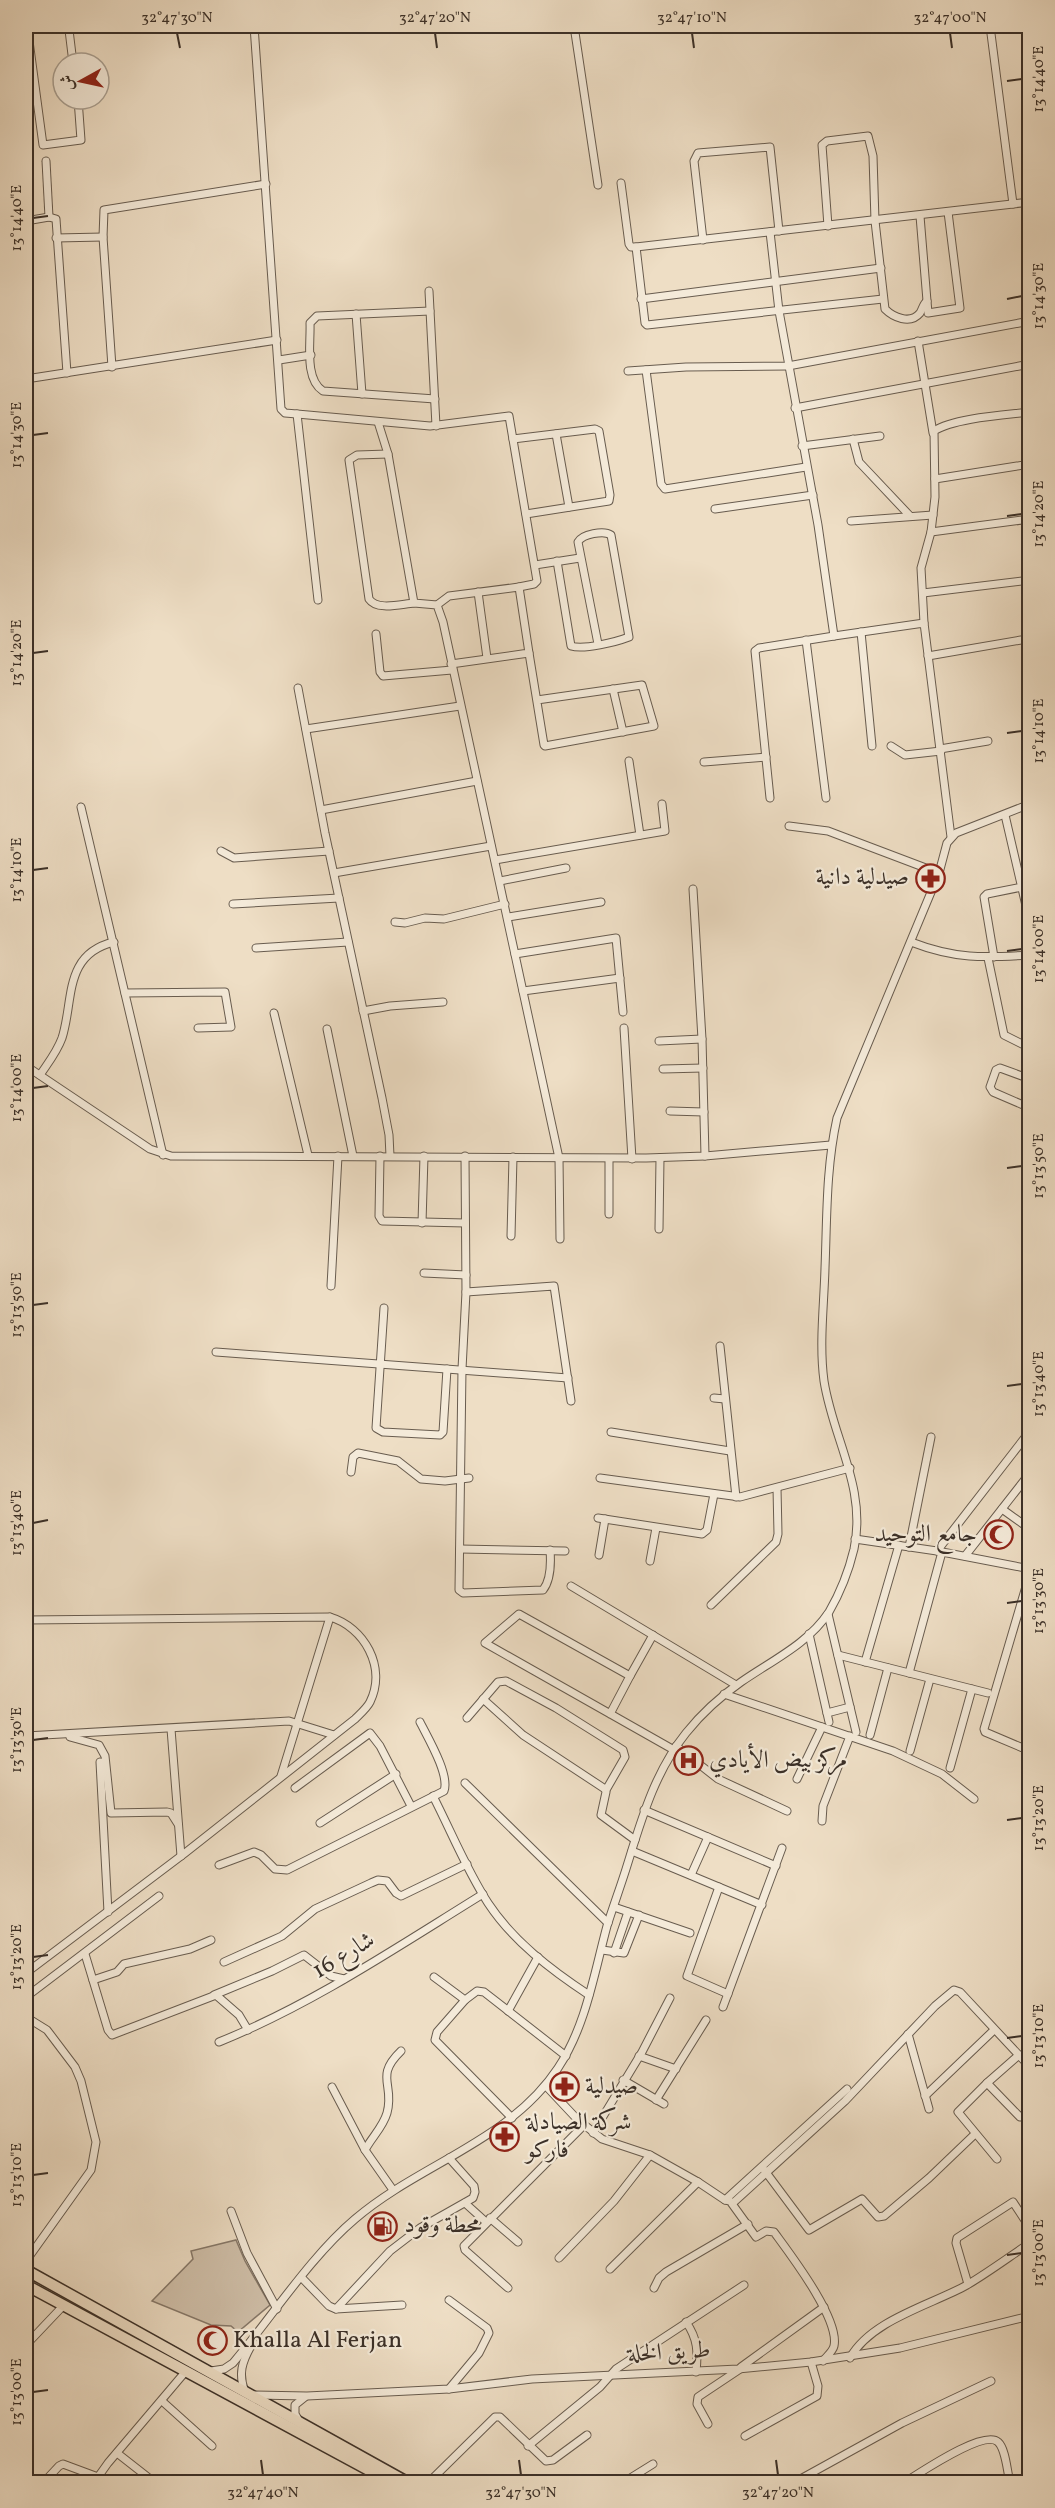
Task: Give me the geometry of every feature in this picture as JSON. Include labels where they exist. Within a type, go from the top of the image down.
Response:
[{"type":"highway","points":[[26,2270],[407,2482]]},
{"type":"highway","points":[[27,2288],[186,2371],[386,2482]]},
{"type":"street","points":[[48,26],[27,27],[43,145],[81,140],[79,111]]},
{"type":"street","points":[[66,26],[69,30],[72,51]]},
{"type":"street","points":[[254,26],[281,409],[285,413],[436,426],[507,416],[510,419],[537,583],[449,596],[437,605],[414,603],[379,606],[372,604],[369,599],[349,460],[357,455],[387,453]]},
{"type":"street","points":[[574,26],[598,185]]},
{"type":"street","points":[[990,26],[1013,204]]},
{"type":"street","points":[[828,226],[822,146],[826,141],[868,136],[873,156],[875,221],[885,309],[894,317],[907,319],[919,314],[927,301]]},
{"type":"street","points":[[703,240],[694,161],[698,153],[770,147],[779,231]]},
{"type":"street","points":[[46,161],[49,217]]},
{"type":"street","points":[[621,183],[629,244],[632,247],[1026,203]]},
{"type":"street","points":[[112,367],[102,213],[106,209],[266,184]]},
{"type":"street","points":[[920,216],[928,313],[960,308],[948,212]]},
{"type":"street","points":[[26,221],[49,217],[56,219],[67,373]]},
{"type":"street","points":[[770,232],[779,311],[802,446],[813,495],[834,636]]},
{"type":"street","points":[[56,238],[103,237]]},
{"type":"street","points":[[636,247],[641,299],[647,325],[883,299]]},
{"type":"street","points":[[641,299],[880,268]]},
{"type":"street","points":[[429,291],[436,426]]},
{"type":"street","points":[[430,311],[314,318],[310,323],[312,378],[323,391],[435,399]]},
{"type":"street","points":[[356,314],[362,394]]},
{"type":"street","points":[[628,371],[788,366],[1029,321]]},
{"type":"street","points":[[26,379],[277,340]]},
{"type":"street","points":[[247,2394],[241,2379],[242,2365],[259,2334],[302,2278],[351,2222],[393,2190],[512,2118],[546,2086],[566,2056],[587,2008],[608,1923],[644,1810],[675,1748],[724,1694],[783,1655],[809,1634],[828,1614],[848,1568],[855,1539],[857,1512],[850,1468],[828,1399],[823,1362],[827,1185],[831,1144],[837,1118],[850,1084],[911,942],[951,837],[924,623],[922,562],[931,531],[935,479],[933,433],[918,340]]},
{"type":"street","points":[[279,360],[311,355]]},
{"type":"street","points":[[795,408],[1029,363]]},
{"type":"street","points":[[646,370],[661,484],[665,489],[807,467]]},
{"type":"street","points":[[933,433],[943,426],[1029,412]]},
{"type":"street","points":[[297,414],[318,600]]},
{"type":"street","points":[[378,422],[387,453],[414,603]]},
{"type":"street","points":[[513,439],[595,429],[599,431],[609,500],[525,514]]},
{"type":"street","points":[[556,434],[569,507]]},
{"type":"street","points":[[802,446],[880,436]]},
{"type":"street","points":[[853,439],[859,462],[910,516]]},
{"type":"street","points":[[935,479],[1029,464]]},
{"type":"street","points":[[715,509],[813,495]]},
{"type":"street","points":[[851,521],[933,515]]},
{"type":"street","points":[[931,531],[1029,519]]},
{"type":"street","points":[[556,561],[570,644],[576,648],[626,639],[630,635],[610,534],[605,532],[580,537],[578,544],[598,644]]},
{"type":"street","points":[[534,565],[580,558]]},
{"type":"street","points":[[923,593],[1029,580]]},
{"type":"street","points":[[519,587],[529,653],[537,700],[545,746],[653,728],[654,725],[642,685],[537,700]]},
{"type":"street","points":[[478,592],[487,658]]},
{"type":"street","points":[[437,605],[508,917],[559,1158],[560,1239]]},
{"type":"street","points":[[770,798],[755,651],[759,648],[806,640],[924,623]]},
{"type":"street","points":[[861,632],[872,746]]},
{"type":"street","points":[[376,634],[380,673],[383,676],[529,653]]},
{"type":"street","points":[[806,640],[826,798]]},
{"type":"street","points":[[928,656],[1021,640]]},
{"type":"street","points":[[298,688],[329,851],[385,1117],[390,1156]]},
{"type":"street","points":[[613,689],[623,732]]},
{"type":"street","points":[[306,729],[460,706]]},
{"type":"street","points":[[891,746],[905,754],[988,741]]},
{"type":"street","points":[[704,762],[766,757]]},
{"type":"street","points":[[629,761],[640,835]]},
{"type":"street","points":[[321,810],[477,781]]},
{"type":"street","points":[[495,860],[666,831],[662,804]]},
{"type":"street","points":[[951,837],[1029,804]]},
{"type":"street","points":[[81,807],[163,1155]]},
{"type":"street","points":[[1005,814],[1029,923]]},
{"type":"street","points":[[789,826],[828,831],[939,873]]},
{"type":"street","points":[[334,873],[491,846]]},
{"type":"street","points":[[221,851],[234,858],[329,851]]},
{"type":"street","points":[[500,881],[566,868]]},
{"type":"street","points":[[1022,887],[985,895],[991,958],[1004,1036],[1029,1048]]},
{"type":"street","points":[[693,889],[702,1039],[705,1156]]},
{"type":"street","points":[[233,904],[339,898]]},
{"type":"street","points":[[508,917],[601,902]]},
{"type":"street","points":[[394,922],[405,923],[425,918],[444,919],[505,904]]},
{"type":"street","points":[[515,954],[614,938],[617,940],[624,1012]]},
{"type":"street","points":[[40,1075],[62,1039],[73,980],[92,950],[114,942]]},
{"type":"street","points":[[256,948],[348,942]]},
{"type":"street","points":[[911,942],[942,953],[991,958],[1029,955]]},
{"type":"street","points":[[523,991],[620,978]]},
{"type":"street","points":[[125,993],[225,992],[231,1027],[198,1028]]},
{"type":"street","points":[[363,1011],[390,1006],[443,1002]]},
{"type":"street","points":[[274,1013],[308,1155]]},
{"type":"street","points":[[624,1028],[632,1159]]},
{"type":"street","points":[[327,1029],[353,1156]]},
{"type":"street","points":[[659,1041],[702,1039]]},
{"type":"street","points":[[26,1066],[145,1146],[163,1155],[632,1159],[705,1156],[831,1144]]},
{"type":"street","points":[[663,1069],[703,1068]]},
{"type":"street","points":[[1029,1079],[1000,1068],[996,1070],[990,1086],[993,1092],[1029,1108]]},
{"type":"street","points":[[670,1111],[704,1112]]},
{"type":"street","points":[[331,1286],[338,1156]]},
{"type":"street","points":[[381,1156],[381,1220],[465,1223]]},
{"type":"street","points":[[422,1223],[424,1156]]},
{"type":"street","points":[[465,1156],[466,1292],[462,1369],[458,1587],[463,1593],[543,1590],[550,1566],[550,1550]]},
{"type":"street","points":[[511,1236],[513,1157]]},
{"type":"street","points":[[659,1229],[660,1158]]},
{"type":"street","points":[[609,1159],[609,1214]]},
{"type":"street","points":[[424,1273],[466,1275]]},
{"type":"street","points":[[466,1292],[554,1286],[572,1401]]},
{"type":"street","points":[[384,1308],[376,1428],[383,1432],[435,1436],[443,1432],[447,1369]]},
{"type":"street","points":[[720,1346],[736,1497]]},
{"type":"street","points":[[216,1352],[568,1378]]},
{"type":"street","points":[[714,1398],[725,1399]]},
{"type":"street","points":[[909,1673],[940,1551],[1029,1431]]},
{"type":"street","points":[[611,1432],[730,1451]]},
{"type":"street","points":[[909,1547],[931,1437]]},
{"type":"street","points":[[351,1472],[353,1457],[358,1453],[398,1461],[421,1479],[446,1481],[469,1478]]},
{"type":"street","points":[[600,1478],[736,1497],[850,1468]]},
{"type":"street","points":[[965,1556],[1029,1476]]},
{"type":"street","points":[[711,1605],[776,1542],[778,1534],[777,1488]]},
{"type":"street","points":[[599,1555],[601,1518],[656,1528],[704,1533],[707,1530],[714,1494]]},
{"type":"street","points":[[1002,1509],[1029,1529]]},
{"type":"street","points":[[650,1561],[656,1528]]},
{"type":"street","points":[[855,1539],[940,1551],[1029,1571],[984,1729],[986,1732],[1029,1751]]},
{"type":"street","points":[[865,1662],[899,1545]]},
{"type":"street","points":[[460,1549],[565,1551]]},
{"type":"street","points":[[571,1586],[736,1685]]},
{"type":"street","points":[[630,1676],[519,1614],[484,1643],[675,1748],[718,1779],[788,1811]]},
{"type":"street","points":[[822,1821],[824,1806],[853,1734],[850,1707],[828,1614]]},
{"type":"street","points":[[281,1776],[330,1617]]},
{"type":"street","points":[[26,1620],[330,1617],[344,1621],[358,1632],[371,1653],[376,1669],[375,1689],[369,1704],[355,1719],[181,1856],[26,1973]]},
{"type":"street","points":[[797,1779],[826,1725],[827,1713],[809,1634]]},
{"type":"street","points":[[610,1714],[653,1635]]},
{"type":"street","points":[[838,1655],[988,1693]]},
{"type":"street","points":[[870,1735],[888,1668]]},
{"type":"street","points":[[910,1751],[930,1679]]},
{"type":"street","points":[[467,1718],[498,1682],[506,1682],[614,1743],[623,1750],[624,1757],[606,1790],[602,1815],[635,1840]]},
{"type":"street","points":[[950,1768],[972,1689]]},
{"type":"street","points":[[724,1694],[853,1734],[924,1764],[942,1774],[974,1799]]},
{"type":"street","points":[[483,1699],[523,1735],[606,1790]]},
{"type":"street","points":[[827,1713],[850,1707]]},
{"type":"street","points":[[26,1736],[289,1721],[334,1735]]},
{"type":"street","points":[[219,1865],[254,1852],[261,1855],[275,1869],[287,1870],[444,1791],[445,1783],[435,1751],[420,1722]]},
{"type":"street","points":[[171,1729],[181,1856]]},
{"type":"street","points":[[295,1788],[368,1733],[374,1735],[411,1806]]},
{"type":"street","points":[[61,1734],[99,1745],[105,1756],[111,1813],[167,1812],[174,1816],[178,1824]]},
{"type":"street","points":[[99,1745],[108,1912]]},
{"type":"street","points":[[320,1823],[396,1774]]},
{"type":"street","points":[[465,1783],[608,1923]]},
{"type":"street","points":[[433,1796],[483,1894],[510,1930],[538,1957],[589,1995]]},
{"type":"street","points":[[644,1810],[776,1866]]},
{"type":"street","points":[[691,1875],[708,1838]]},
{"type":"street","points":[[723,2007],[782,1848]]},
{"type":"street","points":[[632,1851],[762,1905]]},
{"type":"street","points":[[224,1962],[282,1936],[315,1909],[378,1880],[387,1881],[401,1896],[467,1864]]},
{"type":"street","points":[[719,1887],[687,1976],[728,1994]]},
{"type":"street","name":"شارع 16","points":[[219,2042],[280,2015],[344,1979],[483,1894]]},
{"type":"street","points":[[26,1997],[159,1896]]},
{"type":"street","points":[[614,1907],[690,1933]]},
{"type":"street","points":[[614,1953],[628,1912]]},
{"type":"street","points":[[602,1950],[624,1953],[639,1915]]},
{"type":"street","points":[[93,1980],[117,1972],[124,1964],[190,1949],[211,1940]]},
{"type":"street","points":[[85,1954],[108,2030],[112,2035],[253,1980],[304,1955],[327,1974],[344,1979]]},
{"type":"street","points":[[508,2011],[538,1957]]},
{"type":"street","points":[[434,1977],[465,2000]]},
{"type":"street","points":[[512,2118],[435,2040],[435,2034],[465,2000],[479,1990],[566,2056]]},
{"type":"street","points":[[725,2200],[765,2171],[845,2101],[935,2006],[956,1990],[1029,2067]]},
{"type":"street","points":[[213,1996],[218,1996],[239,2015],[248,2030]]},
{"type":"street","points":[[593,2133],[639,2056],[670,1998]]},
{"type":"street","points":[[26,2017],[47,2030],[75,2067],[81,2081],[96,2142],[91,2170],[26,2261]]},
{"type":"street","points":[[656,2100],[706,2020]]},
{"type":"street","points":[[925,2096],[994,2030]]},
{"type":"street","points":[[908,2034],[929,2109]]},
{"type":"street","points":[[365,2150],[385,2120],[389,2102],[387,2071],[401,2051]]},
{"type":"street","points":[[997,2159],[958,2112],[1019,2055]]},
{"type":"street","points":[[639,2056],[653,2063],[676,2068]]},
{"type":"street","points":[[623,2080],[664,2104]]},
{"type":"street","points":[[987,2083],[1020,2117],[1029,2112]]},
{"type":"street","points":[[546,2086],[593,2133],[616,2145],[650,2155],[733,2203],[756,2237],[766,2231],[774,2232],[824,2307],[834,2342],[832,2351],[823,2361]]},
{"type":"street","points":[[332,2087],[365,2150],[393,2190]]},
{"type":"street","points":[[733,2203],[847,2089]]},
{"type":"street","points":[[508,2288],[463,2248],[488,2220],[585,2125]]},
{"type":"street","points":[[765,2171],[809,2230],[862,2199],[881,2217],[929,2178],[975,2134]]},
{"type":"street","points":[[559,2258],[614,2201],[650,2155]]},
{"type":"street","points":[[336,2309],[390,2251],[420,2228],[473,2198],[475,2189],[449,2158]]},
{"type":"street","points":[[610,2269],[698,2182]]},
{"type":"street","points":[[968,2284],[956,2243],[957,2238],[1013,2202],[1029,2228]]},
{"type":"street","points":[[465,2203],[518,2242]]},
{"type":"street","points":[[231,2211],[247,2253],[277,2309]]},
{"type":"street","points":[[654,2288],[666,2272],[748,2224]]},
{"type":"street","points":[[850,2358],[857,2346],[867,2337],[906,2313],[935,2302],[968,2284],[1029,2243]]},
{"type":"street","points":[[302,2278],[329,2306],[336,2309],[402,2304]]},
{"type":"street","points":[[528,2446],[600,2387],[607,2377],[744,2285]]},
{"type":"street","points":[[449,2300],[487,2328],[489,2333],[479,2353],[449,2389]]},
{"type":"street","points":[[26,2345],[63,2306]]},
{"type":"street","points":[[708,2424],[697,2404],[698,2397],[824,2307]]},
{"type":"street","name":"طريق الخلة","points":[[247,2394],[307,2397],[449,2389],[532,2379],[696,2372],[823,2361],[850,2358],[934,2340],[1029,2316]]},
{"type":"street","points":[[687,2322],[697,2343],[696,2372]]},
{"type":"street","points":[[207,2371],[229,2366],[259,2334]]},
{"type":"street","points":[[745,2436],[817,2396],[818,2386],[811,2362]]},
{"type":"street","points":[[44,2482],[58,2466],[63,2464],[100,2480],[117,2453],[186,2371]]},
{"type":"street","points":[[795,2482],[902,2423],[992,2381]]},
{"type":"street","points":[[302,2423],[294,2409],[298,2401],[307,2397]]},
{"type":"street","points":[[162,2401],[212,2446]]},
{"type":"street","points":[[429,2482],[495,2417],[500,2417],[542,2459],[550,2462],[586,2435]]},
{"type":"street","points":[[905,2482],[949,2456],[987,2438],[995,2439],[1001,2445],[1010,2482]]},
{"type":"street","points":[[117,2453],[154,2482]]},
{"type":"street","points":[[624,2482],[654,2464]]},
{"type":"street","points":[[1020,2482],[1029,2479]]},
{"type":"shaded area","points":[[236,2240],[270,2305],[238,2332],[231,2326],[211,2325],[152,2301],[193,2259],[191,2251]]},
{"type":"place","name":"صيدلية دانية","points":[[930,878]]},
{"type":"place","name":"جامع التوحيد","points":[[998,1535]]},
{"type":"place","name":"مركز بيض الأيادي","points":[[688,1761]]},
{"type":"place","name":"صيدلية","points":[[564,2087]]},
{"type":"place","name":"شركة الصيادلة فاركو","points":[[505,2137]]},
{"type":"place","name":"محطة وقود","points":[[383,2226]]},
{"type":"place","name":"Khalla Al Ferjan","points":[[212,2341]]}]
